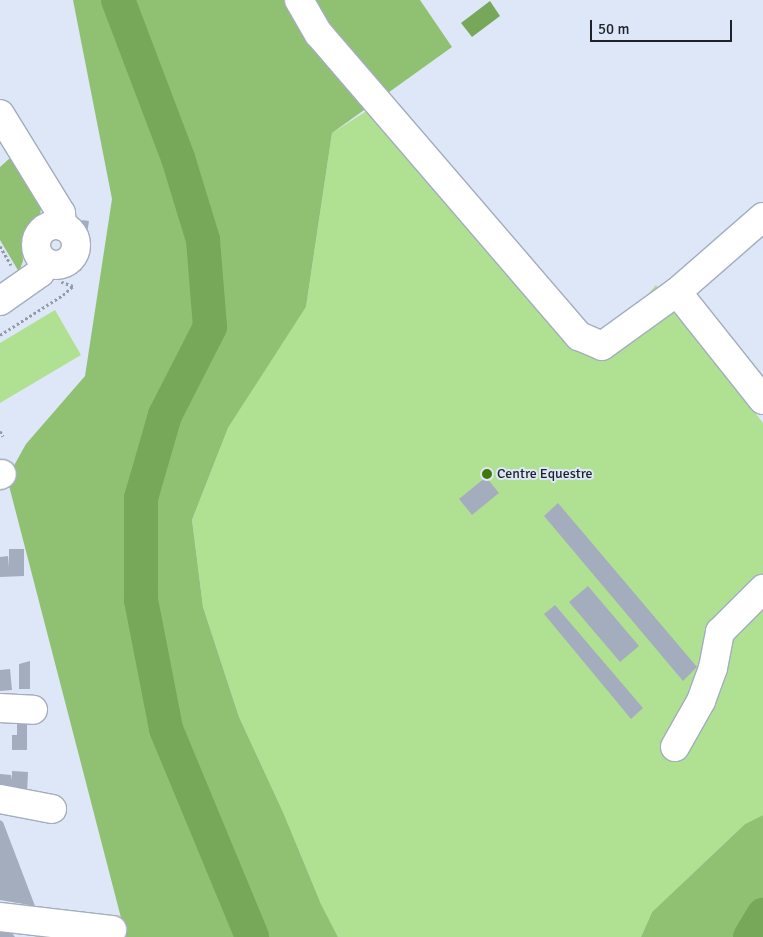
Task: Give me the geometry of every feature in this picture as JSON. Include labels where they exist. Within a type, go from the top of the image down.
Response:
[{"type":"street","points":[[299,0],[319,34],[578,336],[602,346],[677,292],[763,217]]},
{"type":"street","points":[[0,114],[61,213],[50,225]]},
{"type":"street","points":[[0,301],[40,273],[35,245],[38,235],[45,227],[56,225],[50,225]]},
{"type":"street","points":[[677,292],[763,400]]},
{"type":"street","points":[[674,747],[701,701],[713,668],[720,632],[763,589]]},
{"type":"street","points":[[0,708],[33,710]]},
{"type":"street","points":[[0,799],[52,809]]},
{"type":"street","points":[[0,917],[112,930]]},
{"type":"path","points":[[36,257],[26,242],[50,225]]},
{"type":"path","points":[[0,431],[3,436]]},
{"type":"shaded area","points":[[73,0],[420,0],[452,47],[332,133],[306,307],[228,428],[192,520],[203,607],[239,717],[283,812],[321,904],[338,937],[126,937],[7,478],[26,444],[85,376],[112,199]]},
{"type":"shaded area","points":[[490,1],[500,16],[472,37],[461,23]]},
{"type":"shaded area","name":"Centre Equestre","points":[[379,103],[603,346],[656,285],[763,423],[763,815],[745,824],[652,912],[641,937],[338,937],[321,904],[283,812],[239,717],[203,607],[192,520],[228,428],[306,307],[332,133]]},
{"type":"shaded area","points":[[10,158],[41,208],[40,216],[22,241],[23,261],[19,272],[0,240],[0,167]]},
{"type":"shaded area","points":[[55,310],[81,355],[0,403],[0,343]]},
{"type":"shaded area","points":[[763,815],[763,937],[641,937],[652,912],[745,824]]},
{"type":"building","points":[[82,220],[89,221],[81,271],[73,270]]},
{"type":"building","points":[[486,477],[499,493],[472,515],[459,499]]},
{"type":"building","points":[[558,503],[697,667],[683,681],[544,516]]},
{"type":"building","points":[[9,549],[24,549],[24,576],[0,577],[0,557],[8,556],[9,567]]},
{"type":"building","points":[[588,586],[639,646],[620,662],[569,602]]},
{"type":"building","points":[[555,605],[643,708],[631,719],[544,614]]},
{"type":"building","points":[[30,661],[30,689],[19,689],[19,664]]},
{"type":"building","points":[[10,669],[12,690],[0,691],[0,670]]},
{"type":"building","points":[[17,718],[27,718],[27,750],[12,750],[12,735],[17,735]]},
{"type":"building","points":[[12,771],[28,772],[27,794],[0,794],[0,774],[11,775],[12,780]]},
{"type":"building","points":[[0,820],[3,822],[35,906],[0,900]]},
{"type":"building","points":[[4,923],[15,937],[0,937],[0,926]]},
{"type":"waterway","points":[[118,0],[178,158],[203,240],[210,327],[165,415],[141,498],[141,600],[166,729],[252,937]]},
{"type":"waterway","points":[[750,937],[763,915]]},
{"type":"place","name":"Centre Equestre","points":[[487,474]]}]
